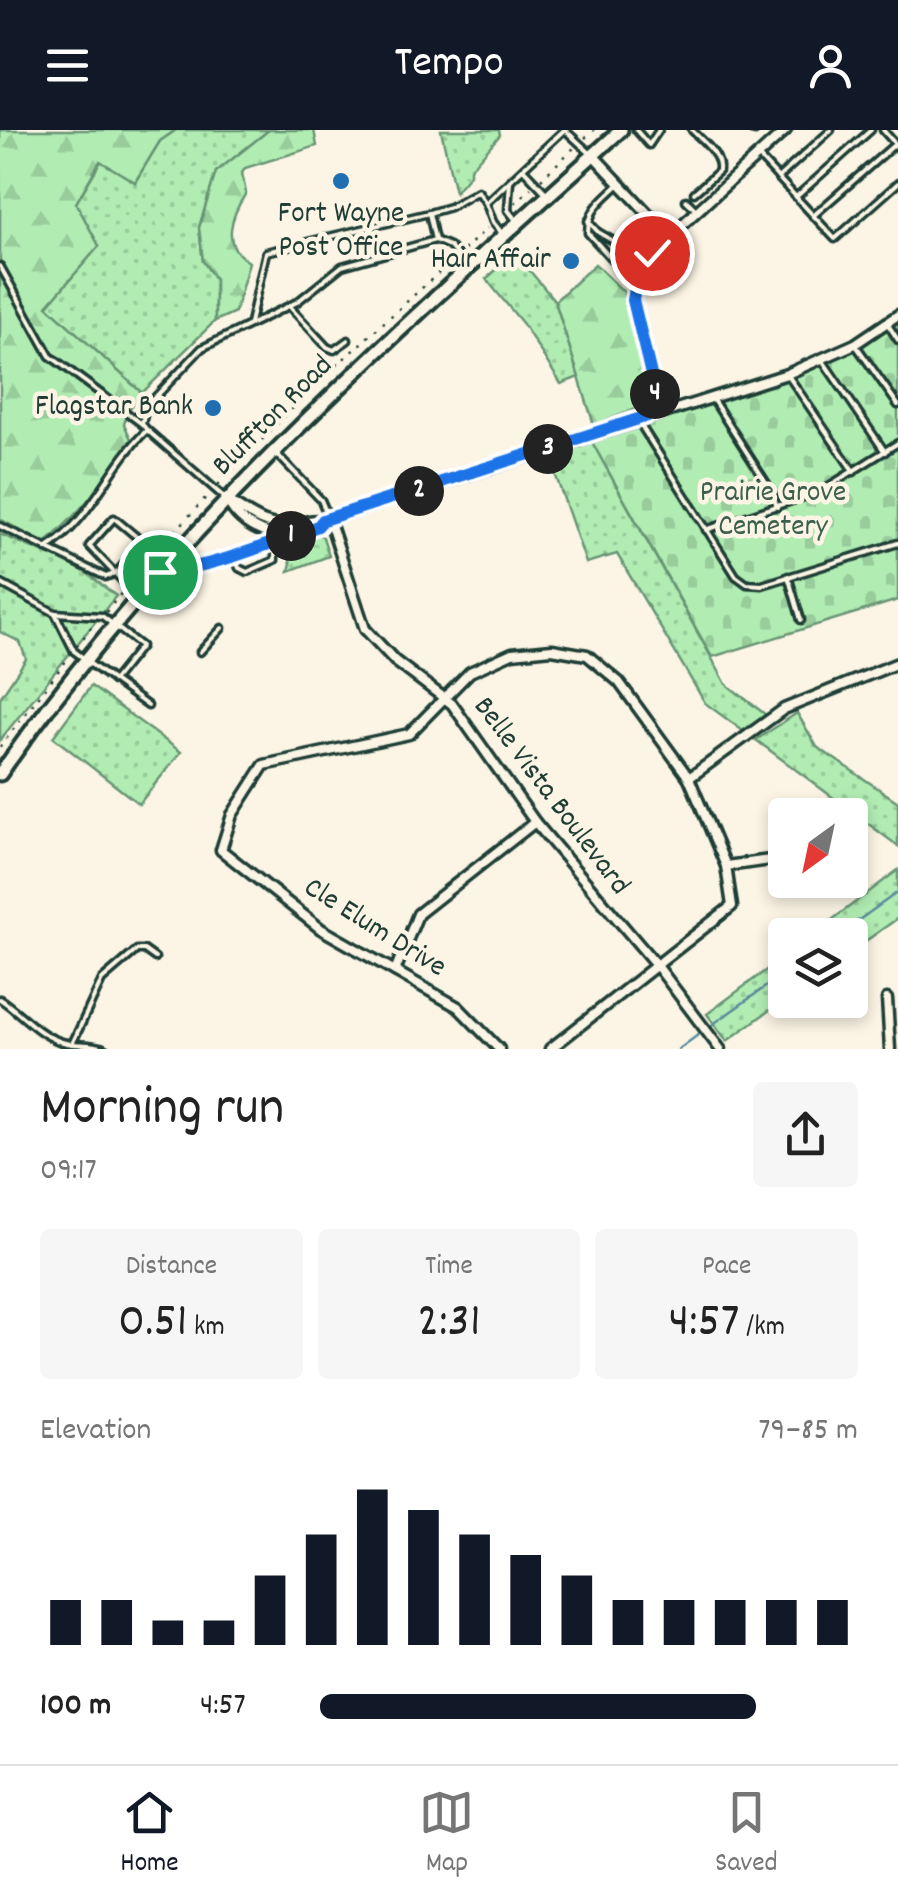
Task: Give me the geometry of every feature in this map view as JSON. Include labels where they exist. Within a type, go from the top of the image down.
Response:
[{"type":"main road","name":"Bluffton Road","points":[[0,774],[139,596],[227,500],[372,356],[620,130]]},
{"type":"street","points":[[660,412],[633,300],[638,272],[669,236],[786,130]]},
{"type":"street","points":[[593,155],[669,236]]},
{"type":"street","points":[[227,500],[264,523],[292,526],[316,518],[326,520],[787,374],[855,344],[898,314]]},
{"type":"street","points":[[227,500],[246,524],[287,537]]},
{"type":"street","name":"Belle Vista Boulevard","points":[[326,520],[365,629],[395,661],[452,704],[535,822],[658,967],[720,1049]]},
{"type":"street","points":[[443,698],[470,672],[512,653],[552,649],[587,655],[619,682],[689,778],[726,866],[732,906],[550,1049]]},
{"type":"street","points":[[689,778],[784,708],[898,663]]},
{"type":"street","name":"Cle Elum Drive","points":[[443,698],[409,734],[264,765],[232,815],[221,850],[321,929],[458,1007],[499,1049]]},
{"type":"street","points":[[395,971],[418,914],[535,822]]},
{"type":"street","points":[[726,866],[768,860]]},
{"type":"street","points":[[887,998],[890,1049]]},
{"type":"lane","points":[[486,202],[564,130],[593,155]]},
{"type":"lane","points":[[636,130],[649,146],[658,130]]},
{"type":"lane","points":[[692,130],[715,154],[720,166],[694,194]]},
{"type":"lane","points":[[778,178],[831,130]]},
{"type":"lane","points":[[796,198],[870,130]]},
{"type":"lane","points":[[813,216],[897,146],[882,130]]},
{"type":"lane","points":[[758,156],[835,239],[898,183]]},
{"type":"lane","points":[[523,168],[548,196]]},
{"type":"lane","points":[[510,180],[508,210],[518,223]]},
{"type":"lane","points":[[620,184],[592,209],[588,221],[588,233],[617,265],[658,224]]},
{"type":"lane","points":[[250,324],[266,252],[450,207],[478,191],[504,236]]},
{"type":"lane","points":[[686,200],[697,211]]},
{"type":"lane","points":[[429,213],[435,240]]},
{"type":"lane","points":[[588,221],[598,232],[632,252]]},
{"type":"lane","points":[[142,424],[146,407],[202,348],[288,306],[342,266],[435,240],[449,246],[468,267]]},
{"type":"lane","points":[[0,266],[50,356],[142,424],[227,500]]},
{"type":"lane","points":[[288,306],[327,347],[340,348],[348,340]]},
{"type":"lane","points":[[887,323],[898,340]]},
{"type":"lane","points":[[855,344],[898,405]]},
{"type":"lane","points":[[822,360],[885,452]]},
{"type":"lane","points":[[787,374],[854,472]]},
{"type":"lane","points":[[712,398],[777,507]]},
{"type":"lane","points":[[638,420],[642,432],[742,581],[762,584],[898,542]]},
{"type":"lane","points":[[46,549],[94,502],[147,430]]},
{"type":"lane","points":[[706,530],[821,491],[898,442]]},
{"type":"lane","points":[[139,596],[89,546],[114,518],[144,543],[164,567],[181,570],[287,537],[326,520],[321,500],[275,452]]},
{"type":"lane","points":[[0,526],[106,576],[116,573],[144,543]]},
{"type":"lane","points":[[234,554],[242,571],[271,564],[277,555],[274,541]]},
{"type":"lane","points":[[788,576],[801,620]]},
{"type":"lane","points":[[0,583],[56,614],[102,616],[141,646],[113,681]]},
{"type":"lane","points":[[56,614],[74,651],[148,706]]},
{"type":"lane","points":[[200,652],[222,628]]},
{"type":"lane","points":[[72,1044],[102,980],[136,950],[144,950],[155,958]]},
{"type":"lane","points":[[0,998],[51,1038],[106,1049]]},
{"type":"path","points":[[508,210],[594,130]]},
{"type":"path","points":[[458,255],[493,222]]},
{"type":"green space","points":[[0,130],[176,130],[160,141],[135,182],[100,161],[76,203],[99,246],[47,306],[142,393],[124,424],[131,439],[122,454],[92,495],[45,544],[0,519]]},
{"type":"green space","points":[[176,130],[269,130],[216,172],[199,227],[203,261],[215,279],[215,321],[142,393],[47,306],[99,246],[76,203],[101,161],[135,182],[160,141]]},
{"type":"green space","points":[[269,130],[314,130],[317,146],[245,168],[242,173],[246,193],[233,220],[231,239],[249,262],[235,312],[215,321],[215,279],[203,261],[199,228],[216,172]]},
{"type":"green space","points":[[441,130],[499,130],[500,135],[455,192]]},
{"type":"green space","points":[[515,253],[555,301],[579,377],[561,384],[523,324],[486,279]]},
{"type":"green space","points":[[595,264],[624,292],[648,397],[644,406],[594,425],[555,301]]},
{"type":"green space","name":"Prairie Grove Cemetery","points":[[898,321],[898,600],[712,657],[592,442],[788,377],[863,343]]},
{"type":"green space","points":[[592,442],[726,684],[766,715],[743,731],[705,703],[617,554],[586,563],[549,456]]},
{"type":"green space","points":[[316,533],[323,537],[329,556],[289,571],[291,563],[284,543]]},
{"type":"green space","points":[[0,534],[49,555],[55,548],[116,596],[0,740],[0,698],[26,659],[20,642],[0,632]]},
{"type":"green space","points":[[91,686],[181,752],[139,804],[53,737]]},
{"type":"green space","points":[[797,713],[817,747],[898,802],[898,846],[868,824],[868,798],[834,798],[756,740]]},
{"type":"green space","points":[[898,870],[898,918],[868,939],[868,918],[834,918],[861,898],[868,898],[868,893]]},
{"type":"green space","points":[[768,969],[768,1011],[727,1041],[707,1014]]},
{"type":"waterway","points":[[862,918],[898,892]]},
{"type":"waterway","points":[[709,1027],[768,985]]},
{"type":"waterway","points":[[679,1049],[702,1032]]},
{"type":"place","name":"Fort Wayne Post Office","points":[[341,181]]},
{"type":"place","name":"Hair Affair","points":[[571,261]]},
{"type":"place","name":"Flagstar Bank","points":[[213,408]]},
{"type":"route","points":[[160,572],[181,570],[234,554],[318,526],[323,520],[660,412],[633,300],[638,272],[652,253]]}]
